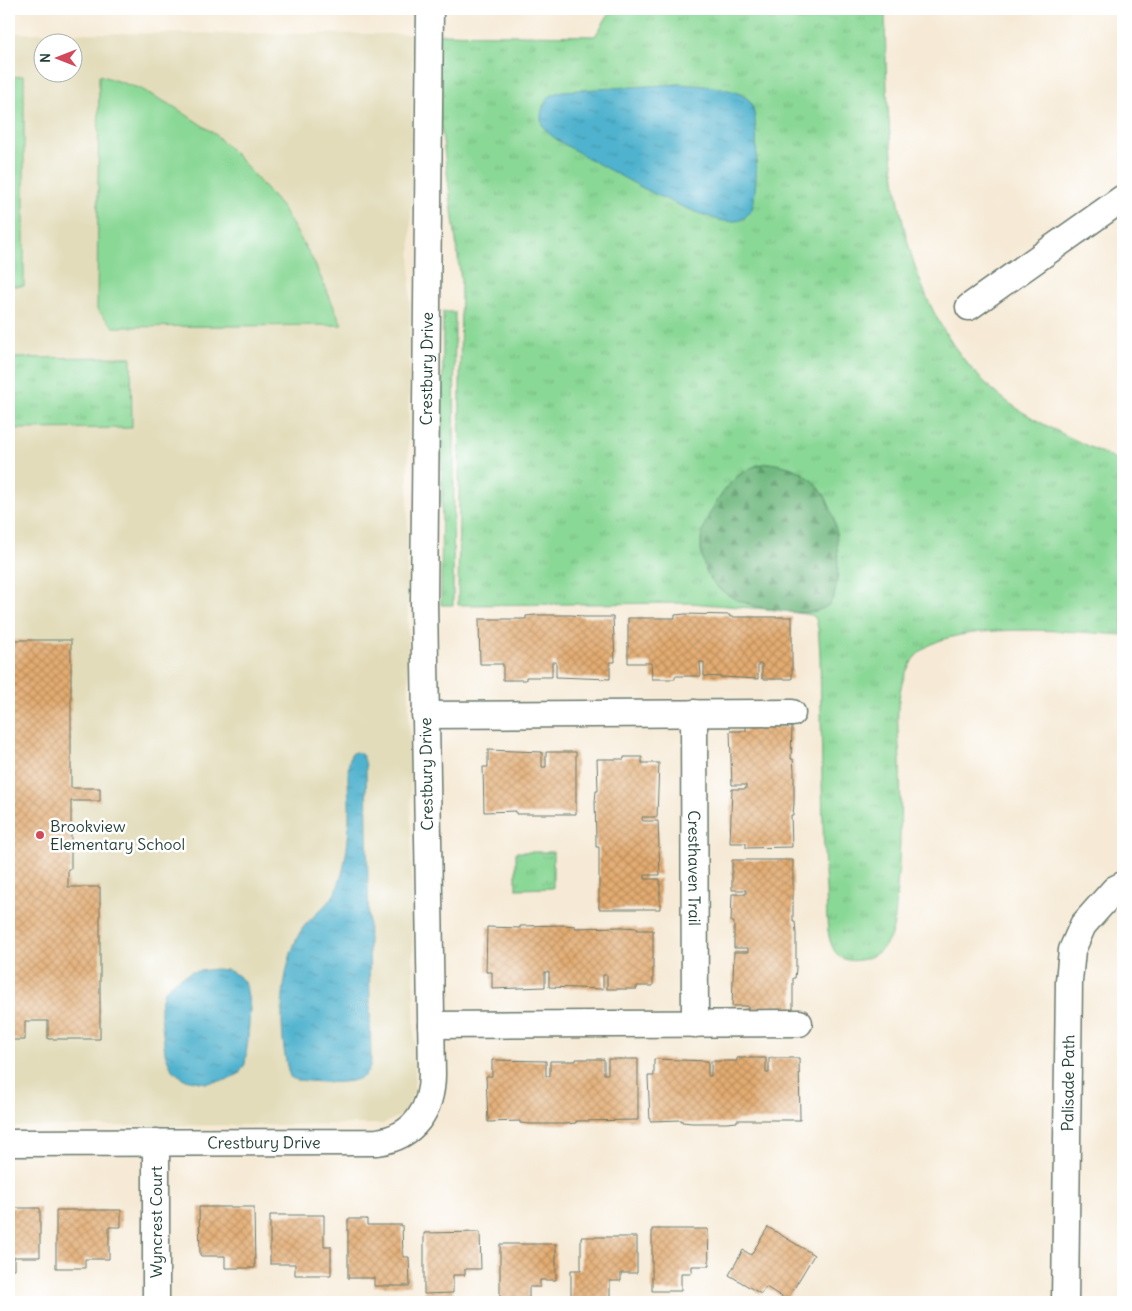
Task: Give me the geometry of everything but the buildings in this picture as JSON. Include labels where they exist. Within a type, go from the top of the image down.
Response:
[{"type":"street","name":"Crestbury Drive","points":[[9,1143],[382,1141],[396,1137],[408,1130],[417,1122],[428,1103],[432,1080],[424,563],[430,9]]},
{"type":"street","points":[[969,306],[1123,198]]},
{"type":"street","name":"Cresthaven Trail","points":[[694,713],[695,1024]]},
{"type":"street","points":[[425,715],[792,713]]},
{"type":"street","name":"Palisade Path","points":[[1065,1302],[1068,981],[1072,950],[1083,925],[1115,889],[1123,885]]},
{"type":"street","points":[[431,1025],[799,1023]]},
{"type":"street","name":"Wyncrest Court","points":[[156,1142],[156,1302]]},
{"type":"shaded area","points":[[9,33],[32,33],[32,82],[82,82],[82,33],[413,34],[407,575],[415,1074],[414,1092],[406,1109],[398,1117],[383,1124],[9,1127]]},
{"type":"green space","points":[[612,9],[885,9],[888,115],[903,223],[918,275],[940,323],[970,366],[1009,403],[1050,427],[1123,463],[1123,635],[1018,630],[961,635],[938,641],[921,651],[909,667],[901,686],[898,706],[900,824],[895,920],[886,944],[876,954],[863,959],[850,960],[838,955],[831,944],[828,929],[818,628],[816,619],[812,615],[789,612],[815,611],[829,605],[835,525],[825,495],[803,473],[790,467],[768,463],[757,465],[738,475],[701,538],[701,551],[719,589],[735,599],[752,605],[778,610],[691,603],[458,605],[461,280],[429,34],[595,36]]},
{"type":"green space","points":[[99,75],[141,89],[176,108],[215,134],[241,160],[283,209],[313,260],[342,325],[114,327],[97,310]]},
{"type":"green space","points":[[24,76],[24,286],[9,286],[9,77]]},
{"type":"green space","points":[[443,312],[455,312],[453,605],[441,605]]},
{"type":"green space","points":[[131,357],[132,428],[9,429],[9,358]]},
{"type":"green space","points":[[768,463],[784,466],[809,478],[826,498],[831,510],[837,540],[837,582],[830,603],[820,610],[801,613],[789,612],[744,602],[721,590],[712,581],[706,570],[701,542],[706,522],[712,509],[726,488],[744,472]]},
{"type":"green space","points":[[516,852],[553,852],[553,888],[516,889]]},
{"type":"water","points":[[680,84],[726,89],[743,95],[749,100],[755,119],[756,168],[753,205],[741,220],[718,220],[682,207],[586,157],[562,143],[543,126],[541,114],[546,101],[552,95],[562,91]]},
{"type":"water","points":[[355,752],[362,755],[366,766],[371,1061],[366,1074],[359,1079],[342,1082],[296,1080],[290,1077],[283,1042],[282,1001],[285,981],[294,944],[302,929],[326,905],[337,889],[347,849],[349,761],[351,754]]},
{"type":"water","points":[[215,969],[228,970],[239,976],[246,985],[250,1009],[248,1039],[245,1064],[239,1074],[226,1080],[206,1083],[184,1079],[172,1070],[165,1053],[160,1006],[164,991],[178,979],[191,972]]},
{"type":"place","name":"Brookview Elementary School","points":[[40,835]]}]
